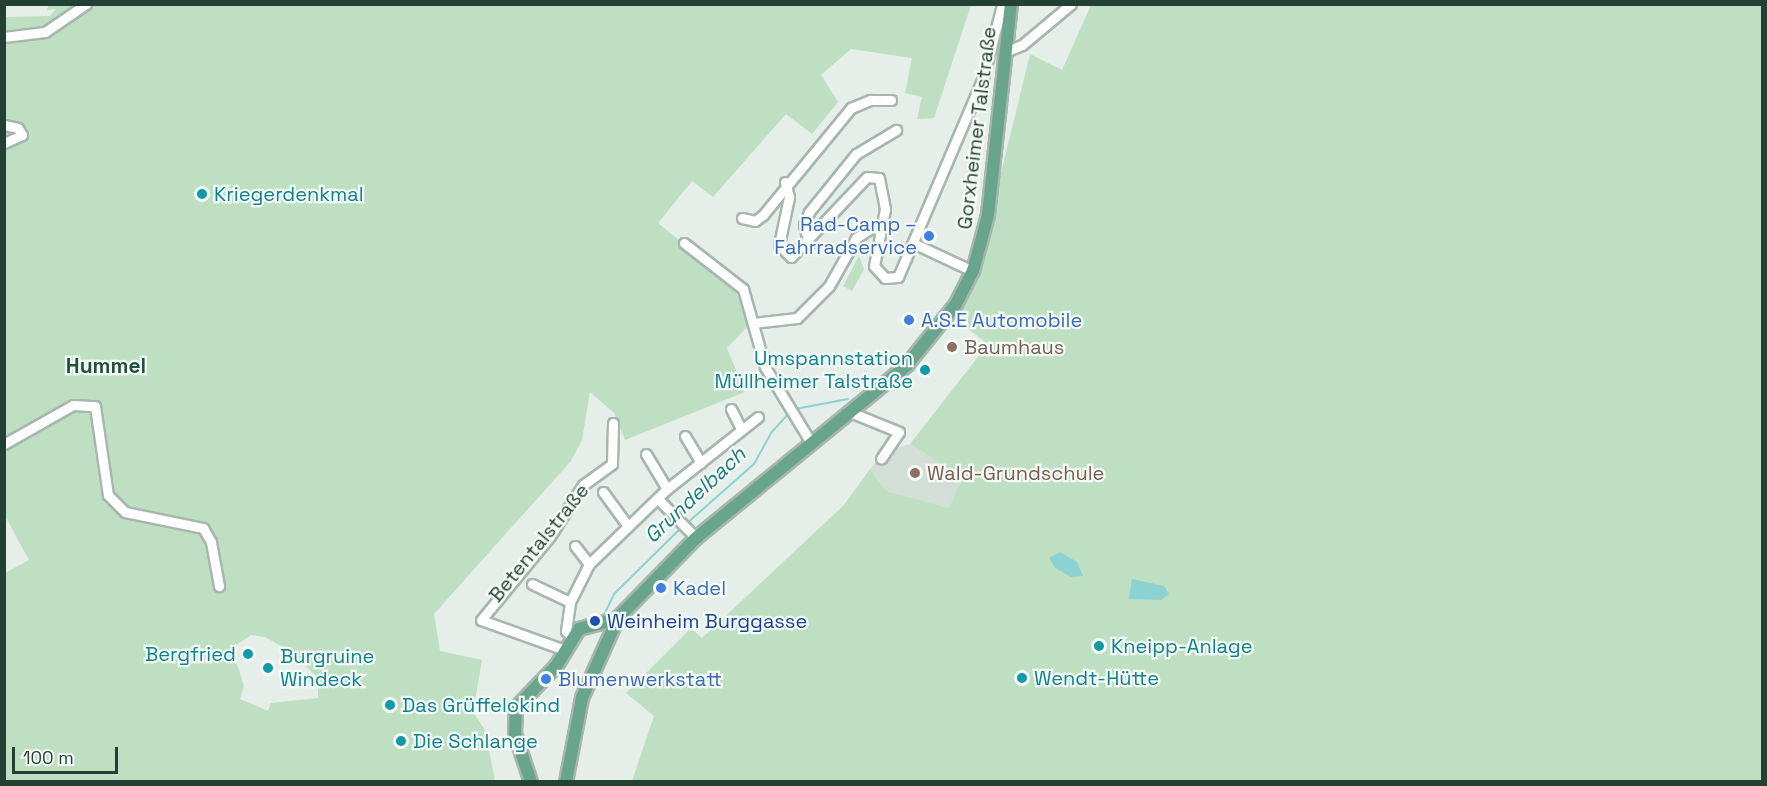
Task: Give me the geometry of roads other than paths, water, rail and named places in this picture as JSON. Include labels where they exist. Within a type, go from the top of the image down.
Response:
[{"type":"main road","name":"Gorxheimer Talstraße","points":[[618,618],[696,538],[810,441],[915,357],[964,288],[973,271],[988,215],[1011,4]]},
{"type":"main road","points":[[531,782],[513,715],[523,696],[582,628],[600,627],[618,618]]},
{"type":"main road","points":[[566,782],[582,698],[618,618]]},
{"type":"main road","points":[[600,627],[608,638]]},
{"type":"street","points":[[4,38],[45,32],[86,4]]},
{"type":"street","points":[[1007,51],[1022,45],[1071,4]]},
{"type":"street","points":[[786,182],[789,197],[779,245],[791,257],[809,244],[870,176],[879,178],[885,193],[874,266],[890,279],[901,274],[983,78],[1002,5]]},
{"type":"street","points":[[983,78],[1004,79]]},
{"type":"street","points":[[742,218],[756,221],[786,182],[851,108],[870,100],[891,100]]},
{"type":"street","points":[[4,125],[18,128],[22,135],[4,143]]},
{"type":"street","points":[[809,244],[804,225],[809,212],[856,154],[896,130]]},
{"type":"street","points":[[753,323],[786,323],[811,305],[856,238],[872,228],[880,229]]},
{"type":"street","points":[[684,243],[743,289],[765,367],[786,409],[810,441]]},
{"type":"street","points":[[915,244],[973,271]]},
{"type":"street","points":[[4,444],[73,405],[95,406],[108,495],[125,512],[203,528],[211,542],[219,586]]},
{"type":"street","points":[[731,409],[740,427]]},
{"type":"street","points":[[849,412],[899,432],[881,459]]},
{"type":"street","points":[[572,637],[566,631],[573,614],[570,602],[589,564],[667,489],[701,463],[740,427],[758,417]]},
{"type":"street","name":"Betentalstraße","points":[[565,650],[481,620],[550,536],[583,485],[612,464],[613,423]]},
{"type":"street","points":[[685,436],[701,463]]},
{"type":"street","points":[[646,454],[667,489]]},
{"type":"street","points":[[603,492],[628,526]]},
{"type":"street","points":[[658,499],[696,538]]},
{"type":"street","points":[[575,546],[589,564]]},
{"type":"street","points":[[532,584],[570,602]]},
{"type":"water","points":[[1060,552],[1077,562],[1083,576],[1071,577],[1055,568],[1049,558]]},
{"type":"water","points":[[1132,579],[1164,586],[1169,594],[1161,600],[1129,599]]},
{"type":"waterway","name":"Grundelbach","points":[[795,409],[848,399]]},
{"type":"waterway","name":"Grundelbach","points":[[685,525],[754,464],[771,433],[790,412]]},
{"type":"waterway","name":"Grundelbach","points":[[603,617],[614,594],[681,528]]},
{"type":"place","name":"Kriegerdenkmal","points":[[202,194]]},
{"type":"place","name":"Rad-Camp – Fahrradservice","points":[[929,236]]},
{"type":"place","name":"A.S.E Automobile","points":[[909,320]]},
{"type":"place","name":"Baumhaus","points":[[952,347]]},
{"type":"place","name":"Umspannstation Müllheimer Talstraße","points":[[925,370]]},
{"type":"place","name":"Wald-Grundschule","points":[[915,473]]},
{"type":"place","name":"Kadel","points":[[661,588]]},
{"type":"place","name":"Weinheim Burggasse","points":[[595,621]]},
{"type":"place","name":"Kneipp-Anlage","points":[[1099,646]]},
{"type":"place","name":"Bergfried","points":[[248,654]]},
{"type":"place","name":"Burgruine Windeck","points":[[268,668]]},
{"type":"place","name":"Wendt-Hütte","points":[[1022,678]]},
{"type":"place","name":"Blumenwerkstatt","points":[[546,679]]},
{"type":"place","name":"Das Grüffelokind","points":[[390,705]]},
{"type":"place","name":"Die Schlange","points":[[401,741]]},
{"type":"district","name":"Hummel","points":[[106,366]]}]
